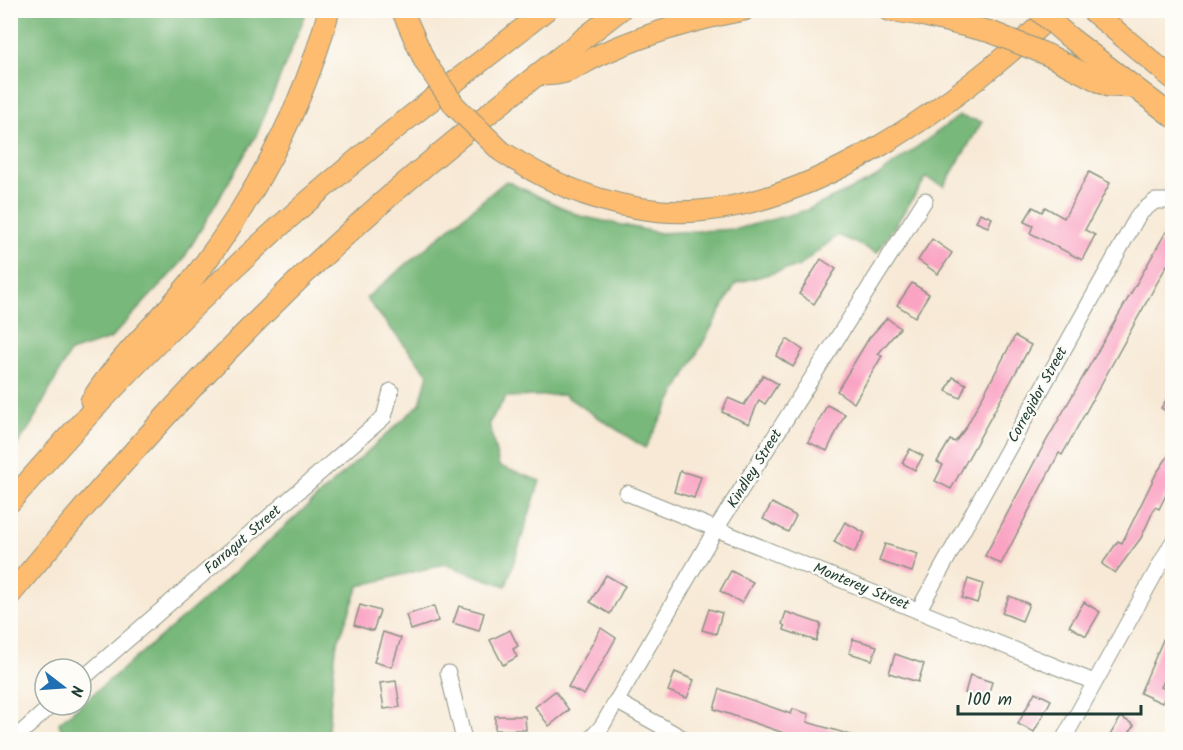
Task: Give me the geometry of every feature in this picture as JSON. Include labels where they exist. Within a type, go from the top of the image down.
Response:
[{"type":"highway","points":[[65,442],[109,372],[187,287],[221,242],[254,188],[283,132],[308,74],[329,10]]},
{"type":"highway","points":[[402,10],[425,62],[456,106],[501,151],[534,172],[578,193],[632,207],[689,211],[755,201],[825,175],[896,135],[976,80],[1057,10]]},
{"type":"highway","points":[[10,502],[217,285],[290,218],[422,107],[546,10]]},
{"type":"highway","points":[[11,595],[137,447],[257,321],[366,217],[537,74],[620,10]]},
{"type":"highway","points":[[537,74],[558,76],[605,52],[695,19],[744,10]]},
{"type":"highway","points":[[888,10],[921,15],[991,32],[1048,55],[1108,86],[1133,87]]},
{"type":"highway","points":[[1038,10],[1069,37],[1173,116]]},
{"type":"highway","points":[[1097,15],[1173,78]]},
{"type":"street","name":"Kindley Street","points":[[590,740],[602,726],[716,529],[925,200]]},
{"type":"street","name":"Corregidor Street","points":[[918,611],[1139,214],[1155,201],[1173,201]]},
{"type":"street","name":"Farragut Street","points":[[93,670],[384,417],[391,392]]},
{"type":"street","name":"Monterey Street","points":[[627,493],[1094,682]]},
{"type":"street","points":[[1063,740],[1173,543]]},
{"type":"street","points":[[448,673],[464,740]]},
{"type":"street","points":[[616,700],[686,740]]},
{"type":"street","points":[[13,740],[39,717]]},
{"type":"green space","points":[[11,10],[307,11],[257,134],[181,263],[110,339],[70,352],[31,425],[11,453]]},
{"type":"green space","points":[[959,116],[982,122],[944,186],[926,178],[877,253],[838,235],[799,266],[736,283],[645,448],[564,395],[506,397],[489,423],[499,466],[540,481],[506,586],[444,564],[359,586],[336,647],[327,739],[64,739],[59,723],[66,717],[93,717],[93,694],[206,598],[420,404],[428,374],[366,298],[506,181],[580,216],[660,233],[737,229],[807,210],[875,178]]},
{"type":"building","points":[[1089,172],[1110,183],[1085,230],[1095,235],[1082,260],[1030,233],[1033,226],[1024,222],[1033,207],[1042,212],[1045,207],[1064,218]]},
{"type":"building","points":[[980,213],[992,218],[988,227],[976,222]]},
{"type":"building","points":[[1166,232],[1173,235],[1173,261],[1169,267],[1167,265],[1062,455],[1059,453],[1001,564],[985,556],[1036,459]]},
{"type":"building","points":[[932,239],[952,253],[938,274],[918,260]]},
{"type":"building","points":[[821,259],[836,269],[814,304],[799,294]]},
{"type":"building","points":[[912,283],[929,294],[915,317],[897,305]]},
{"type":"building","points":[[887,318],[900,328],[878,354],[882,356],[854,403],[837,391],[869,338]]},
{"type":"building","points":[[1015,336],[1031,345],[951,489],[935,481],[943,465],[937,462],[950,440],[955,442],[965,429]]},
{"type":"building","points":[[787,339],[803,350],[793,367],[776,356]]},
{"type":"building","points":[[763,375],[778,384],[765,404],[759,400],[749,424],[722,412],[728,398],[744,405]]},
{"type":"building","points":[[953,377],[966,384],[960,398],[946,391]]},
{"type":"building","points":[[1173,389],[1173,415],[1161,408]]},
{"type":"building","points":[[827,405],[845,414],[827,451],[808,442]]},
{"type":"building","points":[[910,449],[923,456],[915,470],[902,463]]},
{"type":"building","points":[[1173,449],[1173,481],[1159,509],[1155,507],[1141,538],[1115,573],[1102,564],[1118,541],[1122,543],[1156,474]]},
{"type":"building","points":[[680,471],[701,477],[694,498],[674,492]]},
{"type":"building","points":[[772,503],[796,516],[788,532],[763,519]]},
{"type":"building","points":[[845,522],[865,533],[854,553],[834,542]]},
{"type":"building","points":[[885,544],[918,554],[912,572],[879,561]]},
{"type":"building","points":[[731,571],[753,582],[742,603],[720,591]]},
{"type":"building","points":[[606,575],[625,586],[610,614],[590,602]]},
{"type":"building","points":[[968,579],[983,584],[977,603],[962,598]]},
{"type":"building","points":[[1009,596],[1029,604],[1022,621],[1002,613]]},
{"type":"building","points":[[1084,602],[1100,612],[1086,636],[1069,626]]},
{"type":"building","points":[[360,605],[380,611],[373,631],[354,625]]},
{"type":"building","points":[[434,606],[438,621],[411,630],[406,615]]},
{"type":"building","points":[[459,606],[484,613],[479,631],[453,623]]},
{"type":"building","points":[[709,609],[722,613],[716,634],[702,630]]},
{"type":"building","points":[[786,612],[821,624],[816,641],[784,630],[785,626],[782,624]]},
{"type":"building","points":[[601,628],[616,638],[584,695],[568,687]]},
{"type":"building","points":[[510,630],[518,646],[513,649],[517,657],[503,665],[490,640]]},
{"type":"building","points":[[383,632],[401,638],[392,667],[374,662]]},
{"type":"building","points":[[1165,635],[1173,639],[1173,670],[1170,669],[1161,687],[1168,690],[1162,703],[1140,693]]},
{"type":"building","points":[[853,639],[877,646],[872,660],[849,653]]},
{"type":"building","points":[[895,654],[924,664],[918,682],[889,673]]},
{"type":"building","points":[[675,672],[694,680],[687,698],[668,691]]},
{"type":"building","points":[[970,675],[992,682],[987,699],[965,693]]},
{"type":"building","points":[[396,681],[400,707],[384,709],[380,683]]},
{"type":"building","points":[[720,689],[791,714],[793,709],[809,714],[807,722],[858,737],[857,740],[804,740],[714,709]]},
{"type":"building","points":[[555,691],[569,710],[549,726],[535,707]]},
{"type":"building","points":[[1035,692],[1051,700],[1034,732],[1018,724]]},
{"type":"building","points":[[495,716],[525,716],[526,730],[495,730]]},
{"type":"building","points":[[1121,717],[1134,725],[1125,740],[1107,740]]},
{"type":"waterway","points":[[10,702],[15,734]]}]
